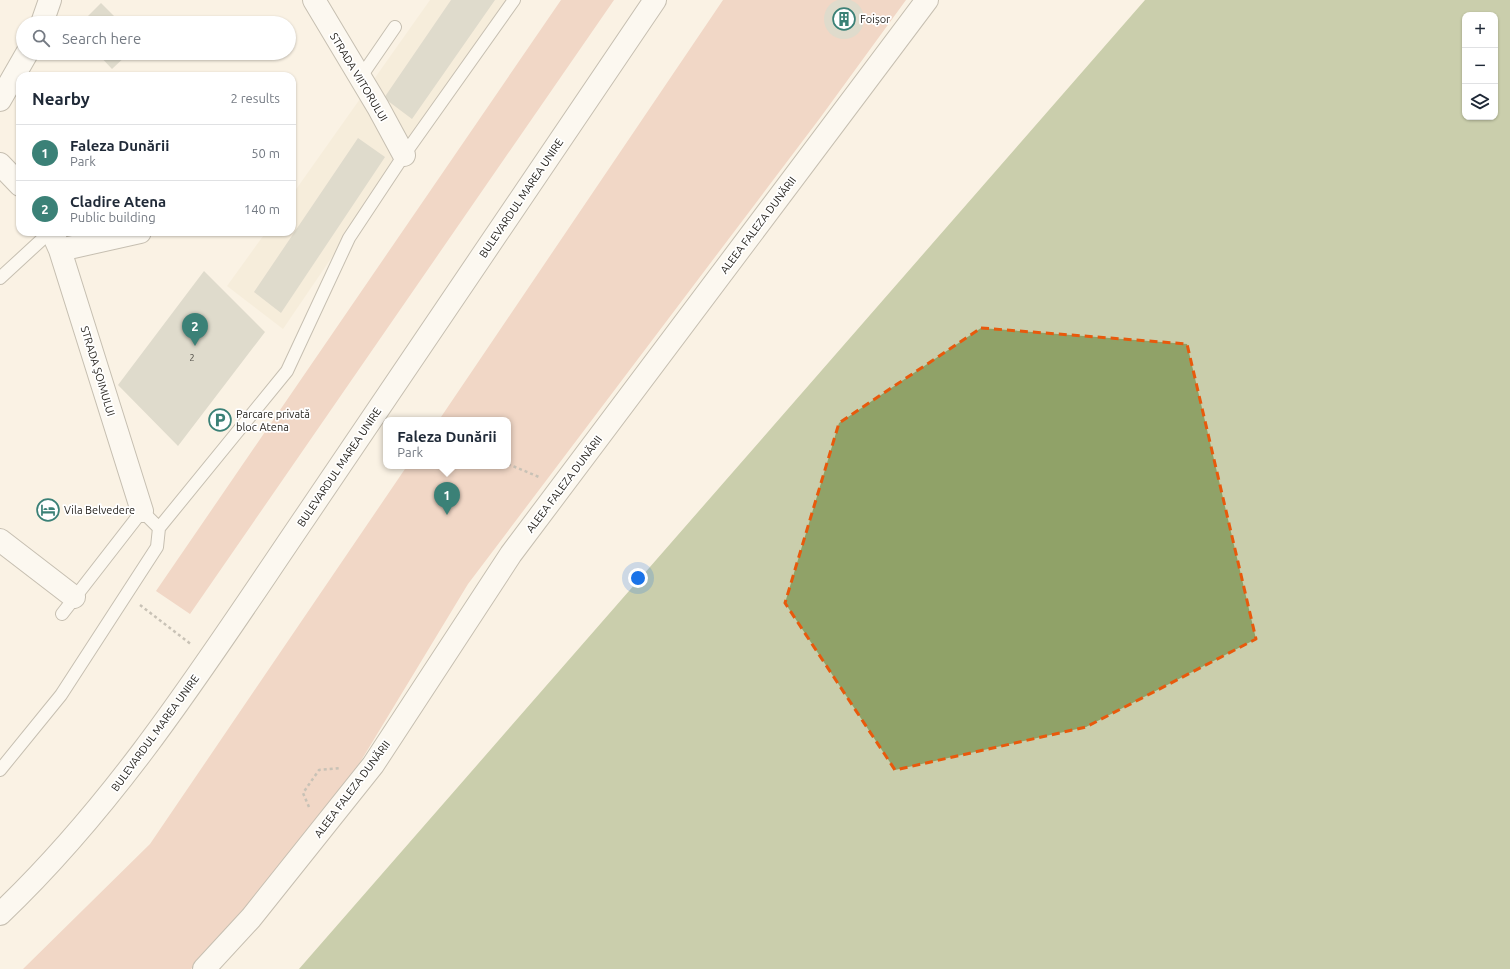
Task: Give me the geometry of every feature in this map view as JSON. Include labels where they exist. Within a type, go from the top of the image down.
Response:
[{"type":"street","points":[[44,16],[50,0]]},
{"type":"street","name":"STRADA VIITORULUI","points":[[314,0],[378,107],[404,155]]},
{"type":"street","name":"BULEVARDUL MAREA UNIRE","points":[[0,914],[53,860],[111,793],[209,658],[655,0]]},
{"type":"street","name":"ALEEA FALEZA DUNĂRII","points":[[204,969],[251,918],[373,765],[511,554],[927,0]]},
{"type":"street","points":[[16,72],[23,60]]},
{"type":"street","points":[[0,100],[16,72]]},
{"type":"street","points":[[0,164],[16,181]]},
{"type":"street","points":[[54,238],[83,236]]},
{"type":"street","name":"STRADA ȘOIMULUI","points":[[54,238],[142,511]]},
{"type":"street","points":[[0,540],[68,606]]},
{"type":"lane","points":[[0,770],[61,695],[157,547],[159,528],[287,371],[349,238],[404,155],[514,0]]},
{"type":"lane","points":[[360,78],[395,27]]},
{"type":"lane","points":[[0,278],[54,238]]},
{"type":"lane","points":[[68,606],[142,511],[159,528]]},
{"type":"path","points":[[511,465],[562,486]]},
{"type":"path","points":[[145,609],[209,658]]},
{"type":"highlighted area","points":[[981,328],[1187,344],[1256,639],[1086,727],[895,770],[785,603],[839,423]]},
{"type":"shaded area","points":[[430,0],[507,0],[283,329],[227,286],[263,236],[296,236],[296,189]]},
{"type":"shaded area","points":[[561,0],[614,0],[190,614],[156,591]]},
{"type":"shaded area","points":[[723,0],[906,0],[820,118],[468,584],[356,769],[238,918],[191,969],[23,969],[150,844],[405,469],[511,469],[511,417],[441,417]]},
{"type":"shaded area","points":[[1145,0],[1510,0],[1510,969],[299,969]]},
{"type":"building","name":"Foișor","points":[[840,-1],[848,-1],[855,2],[861,8],[864,19],[861,30],[855,36],[848,39],[840,39],[833,36],[827,30],[824,23],[824,15],[827,8],[833,2]]},
{"type":"building","points":[[451,0],[495,0],[412,119],[384,98]]},
{"type":"building","points":[[101,3],[114,16],[88,16]]},
{"type":"building","points":[[104,60],[122,60],[112,69]]},
{"type":"building","points":[[358,138],[385,157],[281,313],[254,292],[292,236],[296,236],[296,230]]},
{"type":"building","points":[[204,271],[265,332],[178,446],[118,385]]},
{"type":"place","name":"Foișor","points":[[844,19]]},
{"type":"place","name":"Cladire Atena","points":[[195,346]]},
{"type":"place","name":"Parcare privată bloc Atena","points":[[220,420]]},
{"type":"place","name":"Vila Belvedere","points":[[48,510]]},
{"type":"place","name":"Faleza Dunării","points":[[447,515]]}]
